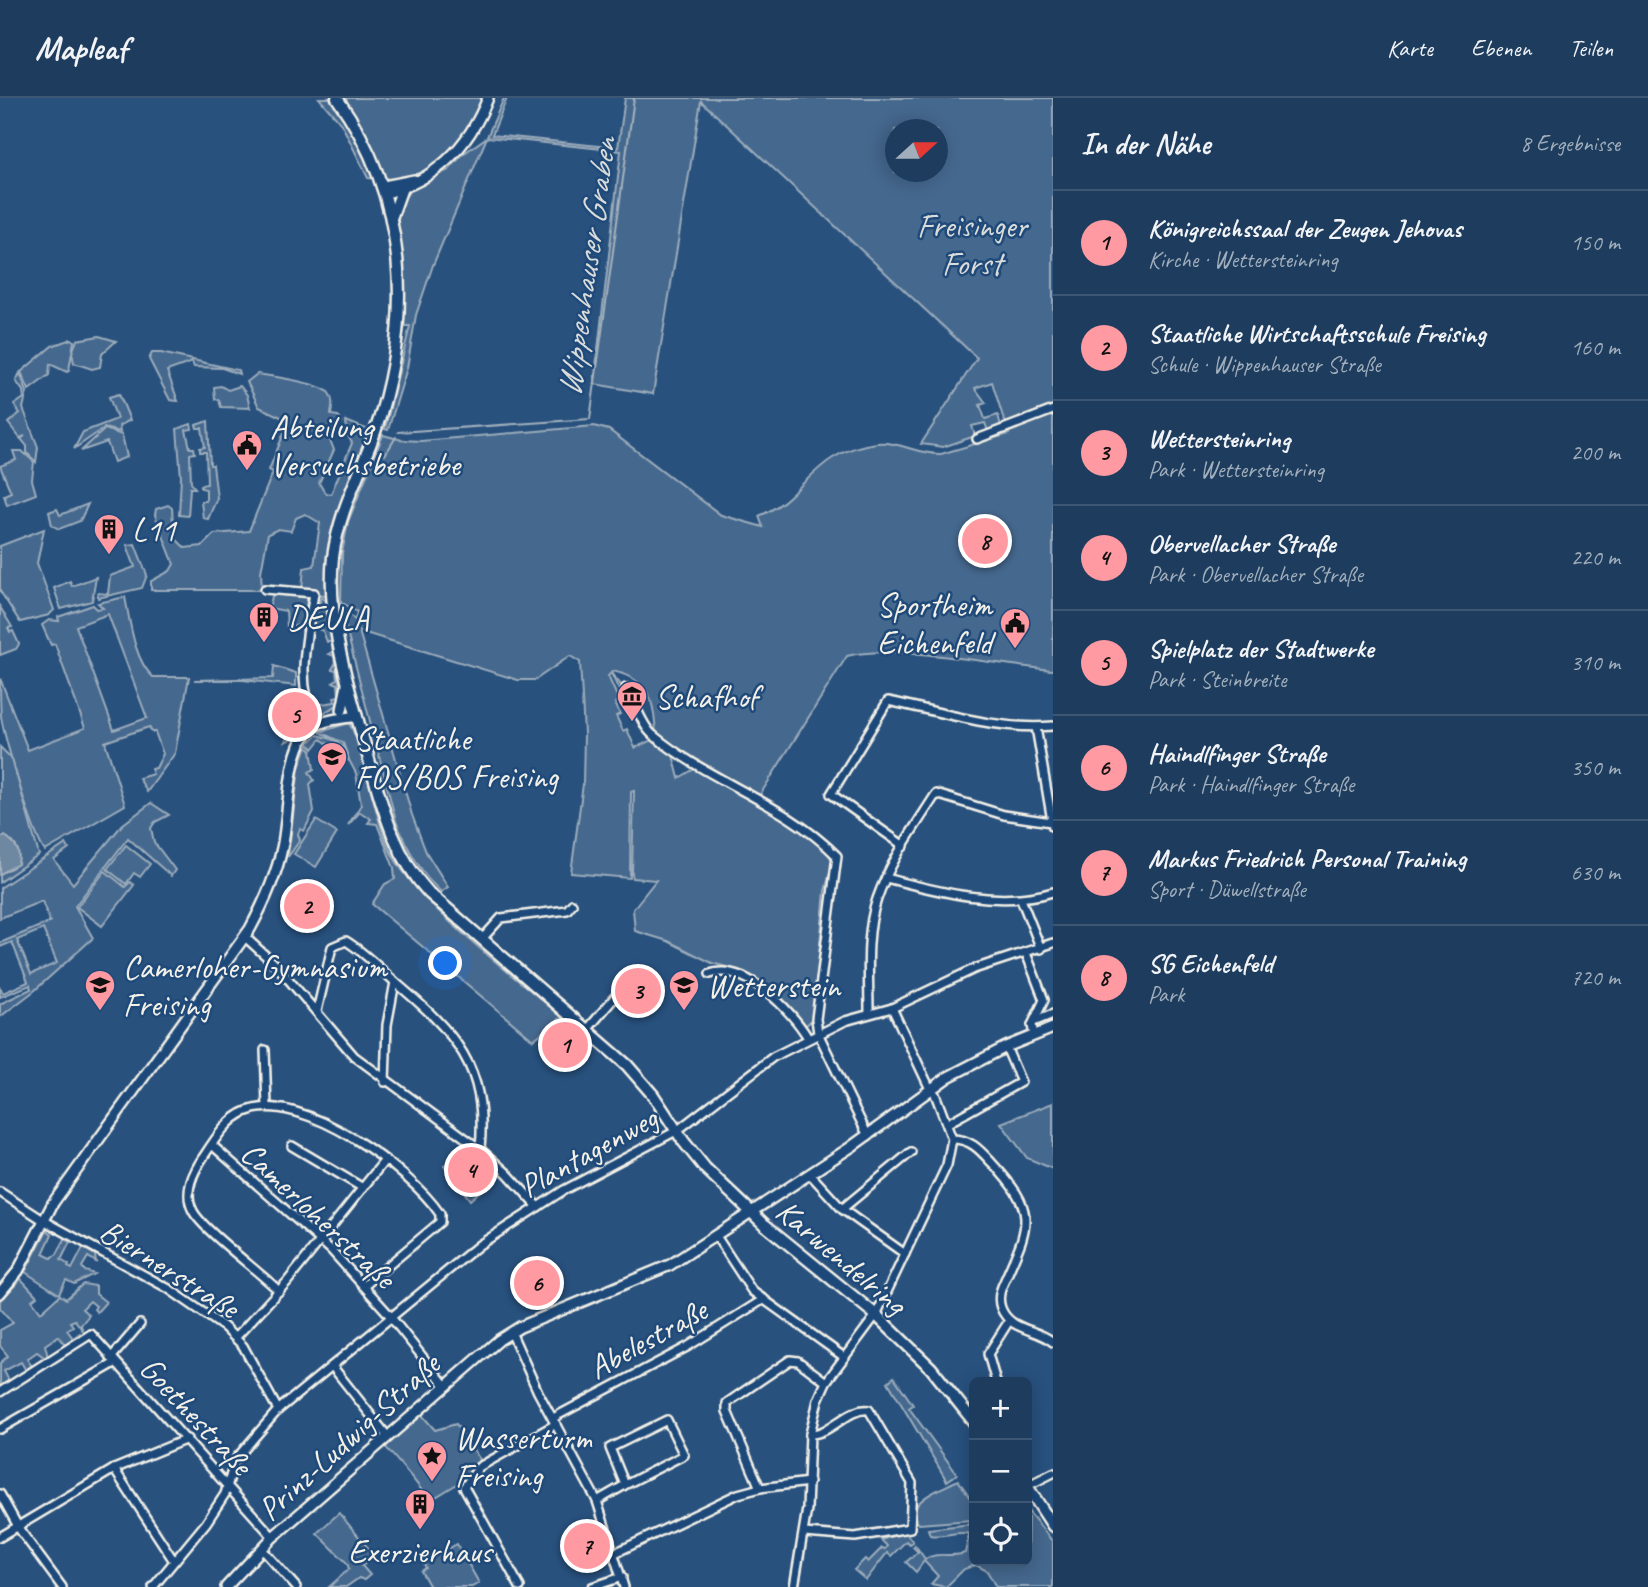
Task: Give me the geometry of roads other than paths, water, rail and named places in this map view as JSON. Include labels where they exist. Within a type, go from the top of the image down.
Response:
[{"type":"main road","name":"Karwendelring","points":[[337,98],[370,151],[385,189],[392,217],[398,286],[390,385],[370,444],[342,511],[333,563],[335,619],[356,713],[387,822],[405,862],[429,893],[639,1077],[705,1168],[750,1212],[876,1315],[931,1368],[969,1416]]},
{"type":"main road","points":[[1032,1494],[1053,1526]]},
{"type":"street","points":[[385,189],[402,189],[438,170],[464,146],[488,98]]},
{"type":"street","points":[[385,189],[419,180]]},
{"type":"street","points":[[392,217],[402,189]]},
{"type":"street","points":[[977,439],[1053,411]]},
{"type":"street","points":[[265,589],[314,593],[303,680],[305,698],[321,723]]},
{"type":"street","points":[[0,1293],[19,1271],[43,1220],[245,937],[265,899],[280,858],[297,751],[307,732],[342,710],[347,694],[346,673]]},
{"type":"street","points":[[626,688],[651,733],[756,800],[789,815],[838,859],[816,1019],[818,1033],[868,1136]]},
{"type":"street","points":[[904,846],[831,794],[888,701],[980,721],[1036,727],[1053,726]]},
{"type":"street","points":[[342,710],[356,713]]},
{"type":"street","points":[[321,723],[356,713]]},
{"type":"street","points":[[869,1013],[871,931],[877,900],[886,878],[936,794],[1004,815],[1052,825],[1036,727]]},
{"type":"street","points":[[886,878],[952,893],[1021,899],[1053,892]]},
{"type":"street","points":[[1021,899],[1041,949]]},
{"type":"street","points":[[482,939],[501,918],[567,910],[572,904]]},
{"type":"street","points":[[245,937],[277,966],[333,1035],[385,1082],[480,1149],[514,1180],[538,1207]]},
{"type":"street","points":[[317,1012],[332,947],[338,942],[346,941],[443,1025],[472,1068],[481,1102],[480,1149]]},
{"type":"street","name":"Plantagenweg","points":[[153,1587],[216,1509],[228,1483],[232,1465],[241,1451],[278,1410],[479,1245],[538,1207],[678,1130],[752,1071],[808,1038],[869,1013],[892,1008],[974,970],[1053,943]]},
{"type":"street","points":[[1026,953],[1043,994],[1043,1006],[1031,1030],[1034,1036]]},
{"type":"street","points":[[710,974],[723,970],[741,974],[758,985],[808,1038]]},
{"type":"street","points":[[385,1082],[387,1025],[396,982]]},
{"type":"street","points":[[587,1030],[621,991]]},
{"type":"street","points":[[794,1587],[804,1533],[810,1434],[818,1400],[826,1382],[876,1315],[947,1165],[952,1139],[948,1123],[892,1008]]},
{"type":"street","points":[[1036,1021],[1053,1014]]},
{"type":"street","name":"Prinz-Ludwig-Straße","points":[[226,1587],[273,1537],[444,1385],[511,1332],[670,1265],[933,1091],[1006,1047],[1053,1028]]},
{"type":"street","points":[[948,1123],[1021,1082],[1006,1047]]},
{"type":"street","points":[[265,1050],[267,1106]]},
{"type":"street","points":[[279,1291],[206,1227],[192,1209],[188,1196],[191,1179],[212,1145],[237,1116],[267,1106],[290,1108],[311,1116],[385,1160],[416,1183],[442,1219],[364,1286]]},
{"type":"street","points":[[952,1139],[969,1142],[984,1155],[1012,1185],[1024,1208],[1024,1234],[1001,1288],[999,1304],[1009,1321],[1053,1342]]},
{"type":"street","name":"Camerloherstraße","points":[[212,1145],[321,1241],[390,1316],[444,1385]]},
{"type":"street","points":[[292,1146],[363,1188]]},
{"type":"street","points":[[842,1209],[911,1152]]},
{"type":"street","points":[[236,1337],[279,1291],[385,1160]]},
{"type":"street","points":[[810,1174],[842,1209],[905,1254]]},
{"type":"street","name":"Biernerstraße","points":[[0,1192],[43,1220],[169,1289],[236,1337],[278,1410]]},
{"type":"street","points":[[716,1236],[746,1284],[844,1357]]},
{"type":"street","name":"Abelestraße","points":[[520,1587],[464,1487],[479,1467],[554,1421],[687,1347],[764,1299]]},
{"type":"street","points":[[995,1377],[989,1353],[1009,1321]]},
{"type":"street","name":"Goethestraße","points":[[113,1361],[140,1324]]},
{"type":"street","points":[[511,1332],[597,1501],[624,1587]]},
{"type":"street","name":"Goethestraße","points":[[0,1392],[90,1333],[228,1483],[273,1537]]},
{"type":"street","points":[[760,1488],[727,1411],[727,1403],[790,1360],[798,1361],[826,1382]]},
{"type":"street","points":[[0,1429],[113,1361]]},
{"type":"street","points":[[332,1366],[388,1437]]},
{"type":"street","points":[[804,1533],[855,1537],[910,1528],[912,1483],[869,1410],[857,1411],[820,1433],[810,1434]]},
{"type":"street","points":[[597,1501],[684,1455],[667,1420],[610,1448],[625,1485]]},
{"type":"street","points":[[0,1537],[114,1469],[187,1438]]},
{"type":"street","points":[[114,1469],[174,1561]]},
{"type":"street","points":[[1032,1484],[1053,1473]]},
{"type":"street","points":[[615,1553],[724,1500],[760,1488],[808,1482]]},
{"type":"street","points":[[0,1494],[18,1525],[62,1587]]},
{"type":"street","points":[[262,1549],[296,1587]]},
{"type":"street","points":[[593,1587],[622,1577]]},
{"type":"waterway","name":"Wippenhauser Graben","points":[[398,432],[590,419],[634,98]]},
{"type":"waterway","name":"Wippenhauser Graben","points":[[385,455],[396,437]]},
{"type":"place","name":"Abteilung Versuchsbetriebe","points":[[247,472]]},
{"type":"place","name":"SG Eichenfeld","points":[[985,541]]},
{"type":"place","name":"L11","points":[[109,556]]},
{"type":"place","name":"DEULA","points":[[264,644]]},
{"type":"place","name":"Sportheim Eichenfeld","points":[[1015,650]]},
{"type":"place","name":"Spielplatz der Stadtwerke","points":[[295,715]]},
{"type":"place","name":"Schafhof","points":[[632,723]]},
{"type":"place","name":"Staatliche FOS/BOS Freising","points":[[332,784]]},
{"type":"place","name":"Staatliche Wirtschaftsschule Freising","points":[[307,906]]},
{"type":"place","name":"Wettersteinring","points":[[638,991]]},
{"type":"place","name":"Camerloher-Gymnasium Freising","points":[[100,1012]]},
{"type":"place","name":"Wetterstein","points":[[684,1012]]},
{"type":"place","name":"Königreichssaal der Zeugen Jehovas","points":[[565,1045]]},
{"type":"place","name":"Obervellacher Straße","points":[[471,1170]]},
{"type":"place","name":"Haindlfinger Straße","points":[[537,1283]]},
{"type":"place","name":"Wasserturm Freising","points":[[432,1483]]},
{"type":"place","name":"Exerzierhaus","points":[[420,1531]]},
{"type":"place","name":"Markus Friedrich Personal Training","points":[[587,1546]]},
{"type":"park label","name":"Freisinger Forst","points":[[972,244]]}]
